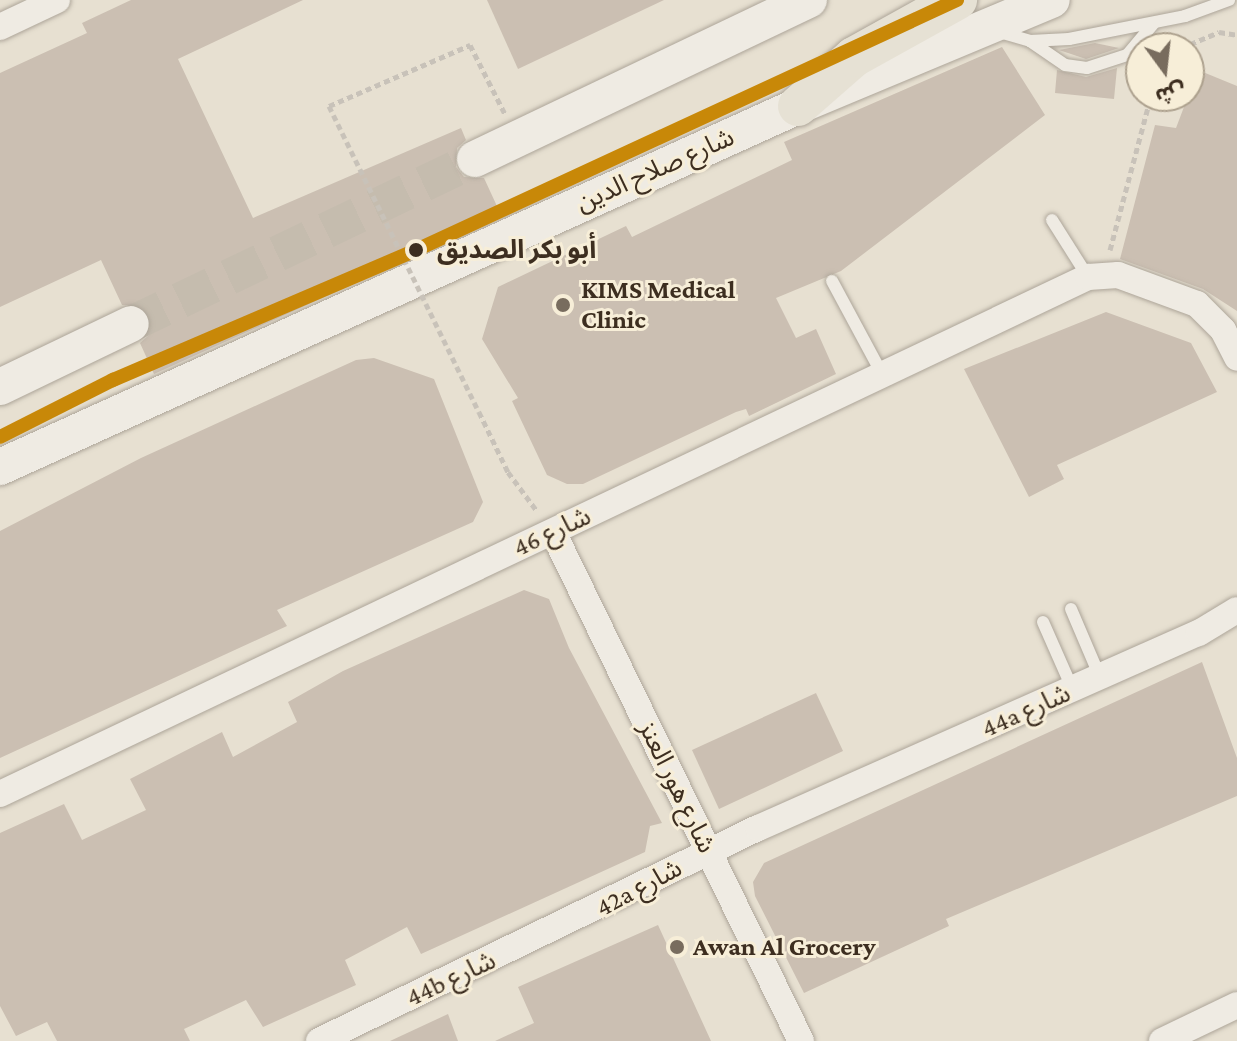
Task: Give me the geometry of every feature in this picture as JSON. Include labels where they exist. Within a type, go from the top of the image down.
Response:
[{"type":"main road","points":[[475,159],[809,0]]},
{"type":"main road","points":[[798,106],[854,57],[957,0]]},
{"type":"main road","name":"شارع صلاح الدين","points":[[0,467],[798,106],[1052,0]]},
{"type":"main road","points":[[0,387],[131,324]]},
{"type":"street","points":[[0,27],[57,0]]},
{"type":"street","points":[[1096,275],[1132,279],[1197,304],[1223,330],[1237,358]]},
{"type":"street","name":"شارع 46","points":[[0,794],[1096,275]]},
{"type":"street","name":"شارع هور العنز","points":[[553,532],[801,1041]]},
{"type":"street","name":"44a شارع","points":[[813,807],[1199,633],[1237,610]]},
{"type":"street","name":"42a شارع","points":[[583,917],[712,859],[813,807]]},
{"type":"street","name":"44b شارع","points":[[319,1041],[583,917]]},
{"type":"street","points":[[1162,1041],[1237,1005]]},
{"type":"lane","points":[[1030,41],[1154,23],[1229,0]]},
{"type":"lane","points":[[986,27],[1030,41],[1046,56],[1087,68],[1127,55],[1154,23]]},
{"type":"lane","points":[[1052,220],[1096,275]]},
{"type":"lane","points":[[832,281],[882,374]]},
{"type":"lane","points":[[1071,609],[1100,677]]},
{"type":"lane","points":[[1043,622],[1073,690]]},
{"type":"path","points":[[1205,38],[1219,32],[1237,35]]},
{"type":"path","points":[[518,139],[470,45],[329,106],[508,472],[553,532]]},
{"type":"path","points":[[1096,275],[1146,112]]},
{"type":"building","points":[[131,0],[303,0],[178,59],[253,218],[461,128],[466,140],[457,148],[456,167],[464,177],[484,178],[502,217],[154,374],[140,343],[149,335],[150,316],[142,306],[122,305],[101,260],[0,307],[0,73],[87,33],[82,23]]},
{"type":"building","points":[[487,0],[664,0],[518,69]]},
{"type":"building","points":[[1095,43],[1119,48],[1086,59],[1059,50]]},
{"type":"building","points":[[1002,47],[1045,115],[841,271],[776,298],[796,338],[816,329],[836,374],[749,416],[746,409],[736,412],[583,484],[567,484],[547,475],[512,401],[518,398],[482,339],[498,287],[626,226],[632,237],[792,160],[784,142]]},
{"type":"building","points":[[1117,68],[1114,99],[1055,93],[1057,70],[1086,77]]},
{"type":"building","points":[[1205,73],[1237,86],[1237,311],[1203,289],[1120,259],[1155,125],[1176,128],[1182,112],[1205,112]]},
{"type":"building","points":[[1106,312],[1191,343],[1217,392],[1057,465],[1064,479],[1029,497],[964,369]]},
{"type":"building","points":[[374,358],[434,379],[483,502],[473,522],[277,610],[287,626],[0,758],[0,531],[141,458],[356,360]]},
{"type":"building","points":[[524,590],[549,599],[569,648],[662,823],[650,826],[645,852],[421,954],[407,927],[345,960],[356,985],[263,1027],[246,1000],[184,1029],[190,1041],[57,1041],[47,1022],[16,1036],[0,1006],[0,833],[64,804],[82,840],[146,810],[130,779],[222,732],[233,757],[297,722],[288,702],[343,671]]},
{"type":"building","points":[[1202,662],[1237,758],[1237,796],[946,919],[949,926],[804,993],[755,896],[753,882],[764,863]]},
{"type":"building","points":[[816,693],[843,751],[719,809],[692,750]]},
{"type":"building","points":[[658,925],[711,1041],[495,1041],[534,1023],[518,987]]},
{"type":"building","points":[[448,1014],[458,1041],[390,1041]]},
{"type":"tunnel","points":[[131,324],[475,159]]},
{"type":"transit line","points":[[0,437],[113,380],[416,250],[957,0]]},
{"type":"place","name":"أبو بكر الصديق","points":[[416,250]]},
{"type":"place","name":"KIMS Medical Clinic","points":[[563,305]]},
{"type":"place","name":"Awan Al Grocery","points":[[677,947]]}]
